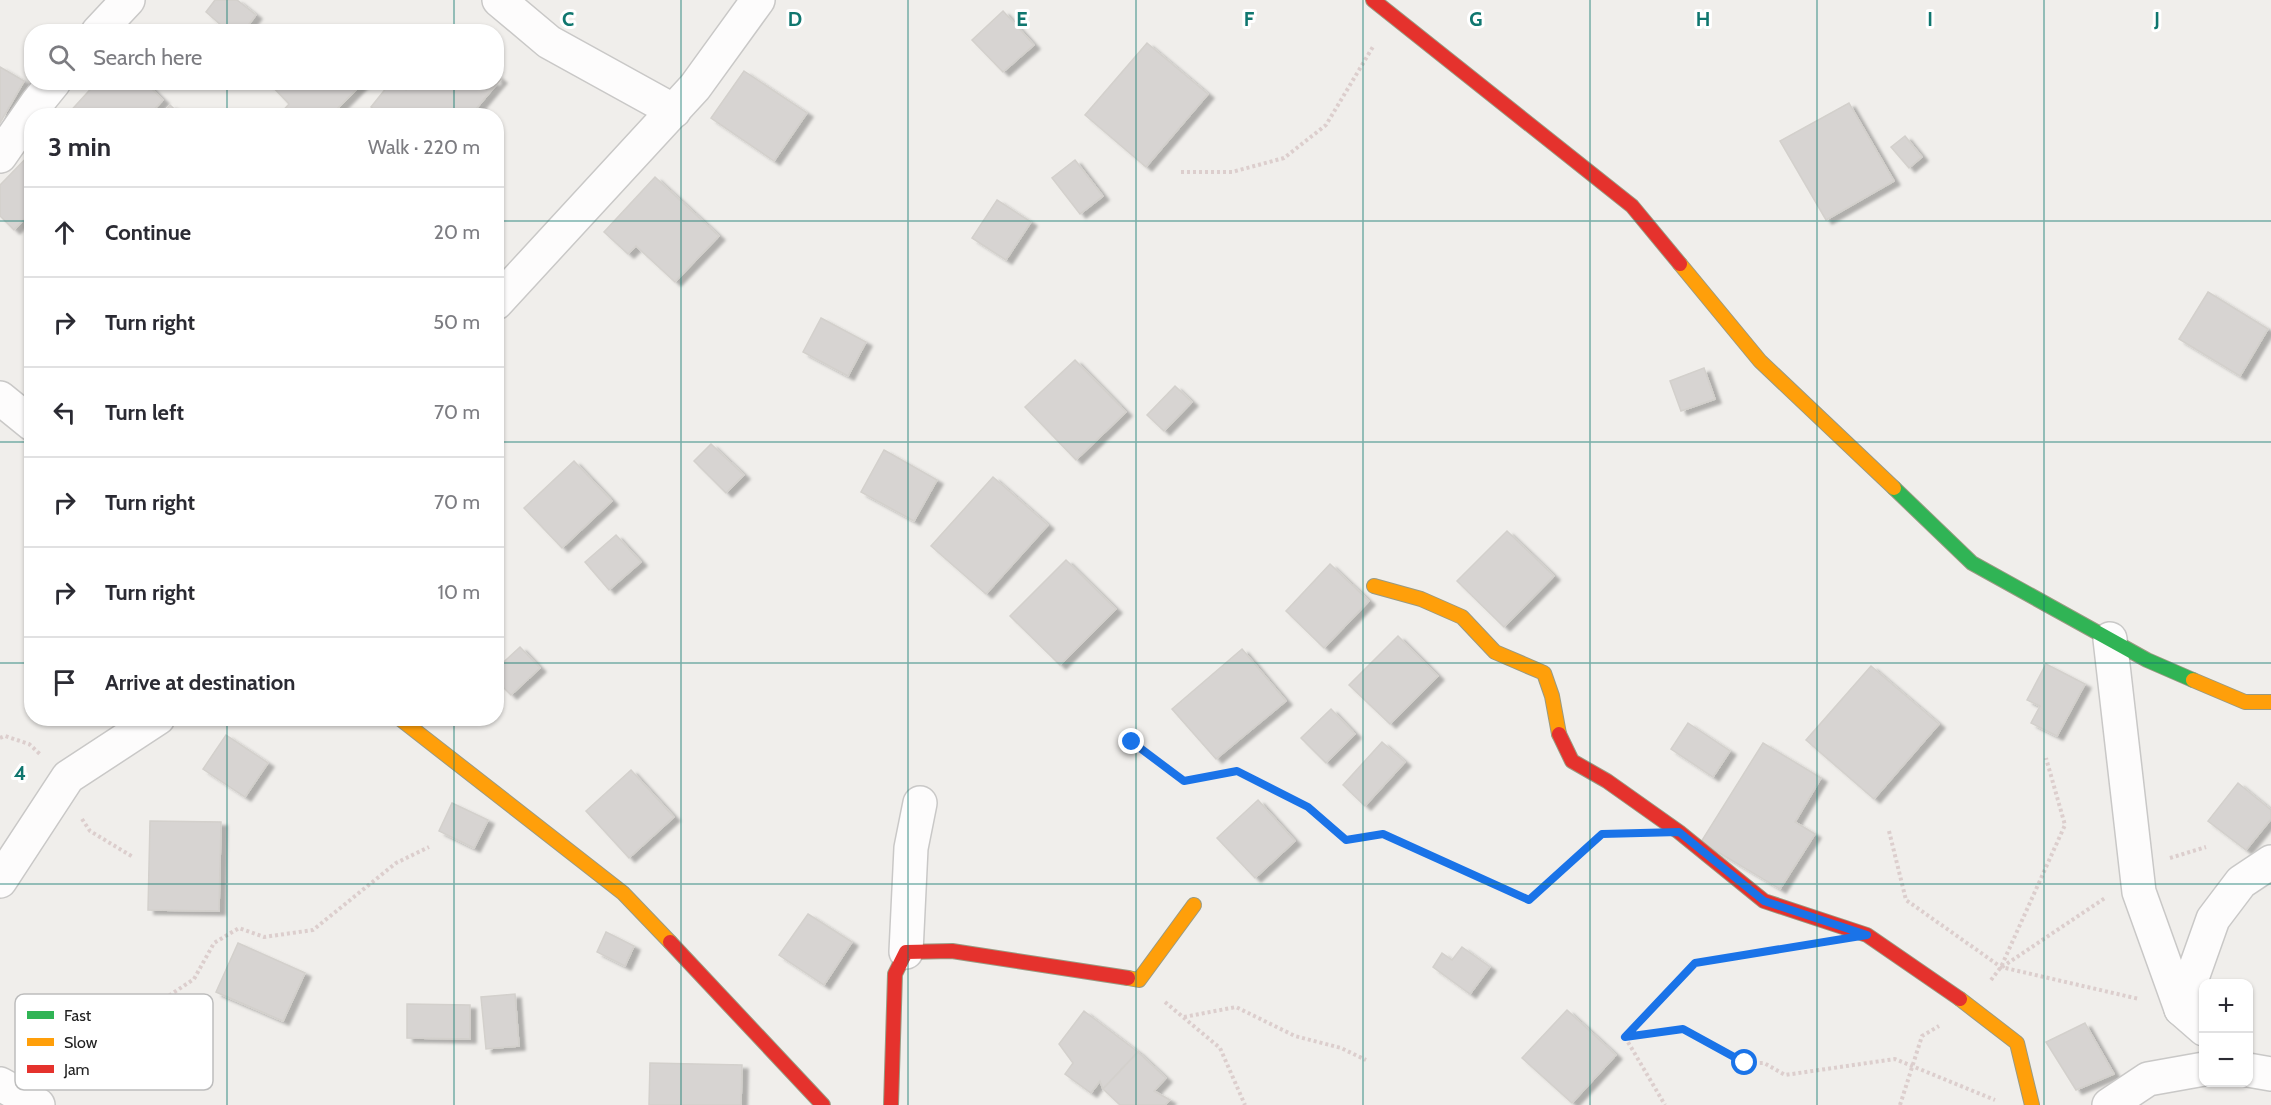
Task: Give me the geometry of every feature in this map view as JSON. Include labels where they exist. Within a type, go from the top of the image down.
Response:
[{"type":"street","points":[[106,24],[129,0]]},
{"type":"street","points":[[499,0],[549,42],[674,111]]},
{"type":"street","points":[[504,294],[695,87],[758,0]]},
{"type":"street","points":[[1373,0],[1632,206],[1760,361],[1972,563],[2147,660],[2245,702],[2271,702]]},
{"type":"street","points":[[34,108],[48,90]]},
{"type":"street","points":[[0,156],[24,122]]},
{"type":"street","points":[[0,398],[24,418]]},
{"type":"street","points":[[1374,586],[1421,599],[1462,617],[1495,652],[1544,673],[1552,696],[1560,739],[1572,761],[1607,781],[1670,825],[1764,901],[1867,935],[1947,989],[2017,1043],[2032,1105]]},
{"type":"street","points":[[2110,639],[2139,892],[2192,1019]]},
{"type":"street","points":[[0,881],[68,777],[146,726]]},
{"type":"street","points":[[409,726],[623,893],[823,1105]]},
{"type":"street","points":[[891,1105],[895,974],[906,952],[911,848],[920,803]]},
{"type":"street","points":[[2192,1019],[2213,919],[2241,882],[2271,862]]},
{"type":"street","points":[[906,952],[952,951],[1139,980],[1194,905]]},
{"type":"street","points":[[2109,1105],[2148,1079],[2199,1070]]},
{"type":"street","points":[[0,1084],[38,1105]]},
{"type":"path","points":[[1180,172],[1232,172],[1284,158],[1326,125],[1392,15]]},
{"type":"path","points":[[1132,742],[1184,781],[1237,771],[1308,807],[1346,840],[1383,834],[1529,900],[1602,834],[1624,833]]},
{"type":"path","points":[[1900,1105],[1922,1036],[1970,1006],[2001,967],[2065,825],[2046,758]]},
{"type":"path","points":[[1889,831],[1906,900],[2001,967],[2192,1019]]},
{"type":"path","points":[[172,994],[194,979],[214,943],[239,928],[264,937],[313,930],[396,863],[429,847]]},
{"type":"path","points":[[2001,967],[2161,860],[2206,847]]},
{"type":"path","points":[[1625,1037],[1695,963],[1798,946]]},
{"type":"path","points":[[1139,980],[1220,1048],[1245,1105]]},
{"type":"path","points":[[1184,1017],[1236,1006],[1295,1036],[1341,1048],[1366,1060]]},
{"type":"path","points":[[1625,1037],[1683,1029],[1745,1063],[1764,1063],[1785,1076],[1895,1059],[1995,1101]]},
{"type":"path","points":[[1625,1037],[1665,1105]]},
{"type":"building","points":[[215,0],[237,0],[256,15],[249,24],[220,24],[206,12]]},
{"type":"building","points":[[1003,11],[1034,45],[1003,72],[972,40]]},
{"type":"building","points":[[1147,43],[1208,94],[1146,167],[1085,115]]},
{"type":"building","points":[[0,67],[24,81],[0,123]]},
{"type":"building","points":[[744,71],[807,113],[774,161],[711,118]]},
{"type":"building","points":[[90,90],[153,90],[163,100],[156,108],[73,108]]},
{"type":"building","points":[[276,90],[356,90],[338,108],[285,108],[289,104]]},
{"type":"building","points":[[385,90],[492,90],[477,108],[371,107]]},
{"type":"building","points":[[1849,103],[1894,181],[1826,220],[1780,141]]},
{"type":"building","points":[[1905,136],[1922,157],[1909,168],[1891,147]]},
{"type":"building","points":[[24,160],[24,219],[14,230],[0,216],[0,185]]},
{"type":"building","points":[[1075,160],[1103,196],[1080,214],[1052,178]]},
{"type":"building","points":[[655,177],[719,236],[675,282],[636,246],[628,254],[604,232]]},
{"type":"building","points":[[997,200],[1031,222],[1006,260],[972,238]]},
{"type":"building","points":[[2208,292],[2268,329],[2240,376],[2179,339]]},
{"type":"building","points":[[821,318],[866,342],[848,376],[803,352]]},
{"type":"building","points":[[1075,360],[1126,412],[1076,460],[1025,407]]},
{"type":"building","points":[[1704,368],[1715,399],[1681,411],[1670,381]]},
{"type":"building","points":[[1175,386],[1192,402],[1164,431],[1147,415]]},
{"type":"building","points":[[711,444],[744,475],[726,493],[694,461]]},
{"type":"building","points":[[884,450],[937,480],[914,521],[861,492]]},
{"type":"building","points":[[574,461],[612,501],[562,548],[524,508]]},
{"type":"building","points":[[993,477],[1048,525],[986,594],[931,546]]},
{"type":"building","points":[[1507,531],[1554,576],[1504,627],[1457,581]]},
{"type":"building","points":[[616,535],[641,562],[609,590],[585,562]]},
{"type":"building","points":[[1066,560],[1116,609],[1060,665],[1010,616]]},
{"type":"building","points":[[1330,564],[1369,601],[1324,648],[1286,611]]},
{"type":"building","points":[[1398,636],[1438,676],[1390,724],[1349,685]]},
{"type":"building","points":[[520,647],[540,668],[511,695],[504,688],[504,662]]},
{"type":"building","points":[[1242,649],[1286,701],[1216,759],[1172,709]]},
{"type":"building","points":[[2046,664],[2085,684],[2057,736],[2031,723],[2040,706],[2027,700]]},
{"type":"building","points":[[1871,666],[1939,724],[1874,799],[1806,740]]},
{"type":"building","points":[[1331,709],[1355,734],[1326,763],[1301,738]]},
{"type":"building","points":[[1688,723],[1730,751],[1713,777],[1671,749]]},
{"type":"building","points":[[226,735],[268,763],[245,797],[203,769]]},
{"type":"building","points":[[1382,742],[1405,762],[1365,806],[1343,785]]},
{"type":"building","points":[[1763,743],[1821,778],[1795,822],[1815,834],[1780,889],[1701,842]]},
{"type":"building","points":[[631,770],[674,817],[629,858],[586,811]]},
{"type":"building","points":[[2238,783],[2271,810],[2271,819],[2246,850],[2208,821]]},
{"type":"building","points":[[1258,800],[1295,841],[1255,878],[1217,838]]},
{"type":"building","points":[[452,803],[488,820],[474,848],[439,831]]},
{"type":"building","points":[[150,821],[221,822],[219,911],[148,910]]},
{"type":"building","points":[[808,914],[852,942],[824,985],[779,955]]},
{"type":"building","points":[[606,932],[634,946],[625,966],[597,952]]},
{"type":"building","points":[[238,943],[305,973],[283,1021],[216,992]]},
{"type":"building","points":[[1462,947],[1490,967],[1470,994],[1433,967],[1442,953],[1452,960]]},
{"type":"building","points":[[515,994],[519,1046],[486,1049],[481,997]]},
{"type":"building","points":[[407,1004],[470,1005],[470,1039],[407,1038]]},
{"type":"building","points":[[1567,1010],[1616,1055],[1572,1103],[1522,1058]]},
{"type":"building","points":[[1084,1011],[1138,1052],[1103,1089],[1100,1081],[1091,1093],[1065,1074],[1073,1063],[1059,1044]]},
{"type":"building","points":[[2085,1023],[2114,1074],[2076,1090],[2046,1042]]},
{"type":"building","points":[[1138,1052],[1166,1078],[1154,1091],[1170,1100],[1165,1105],[1120,1105],[1103,1089]]},
{"type":"building","points":[[650,1063],[742,1065],[741,1105],[649,1105]]},
{"type":"traffic: fast","points":[[1894,488],[1972,563],[2147,660],[2193,680]]},
{"type":"traffic: slow","points":[[1680,264],[1760,361],[1894,488]]},
{"type":"traffic: slow","points":[[1374,586],[1421,599],[1462,617],[1495,652],[1544,673],[1552,696],[1559,734]]},
{"type":"traffic: slow","points":[[2193,680],[2245,702],[2271,702]]},
{"type":"traffic: slow","points":[[409,726],[623,893],[670,942]]},
{"type":"traffic: slow","points":[[1128,978],[1139,980],[1194,905]]},
{"type":"traffic: slow","points":[[1960,999],[2017,1043],[2032,1105]]},
{"type":"traffic: jam","points":[[1373,0],[1632,206],[1680,264]]},
{"type":"traffic: jam","points":[[1559,734],[1572,761],[1607,781],[1679,832],[1764,901],[1867,935],[1960,999]]},
{"type":"traffic: jam","points":[[670,942],[823,1105]]},
{"type":"traffic: jam","points":[[891,1105],[895,974],[906,952],[952,951],[1128,978]]},
{"type":"route","points":[[1132,742],[1184,781],[1237,771],[1308,807],[1346,840],[1383,834],[1529,900],[1602,834],[1679,832],[1764,901],[1867,935],[1695,963],[1625,1037],[1683,1029],[1745,1063]]}]
